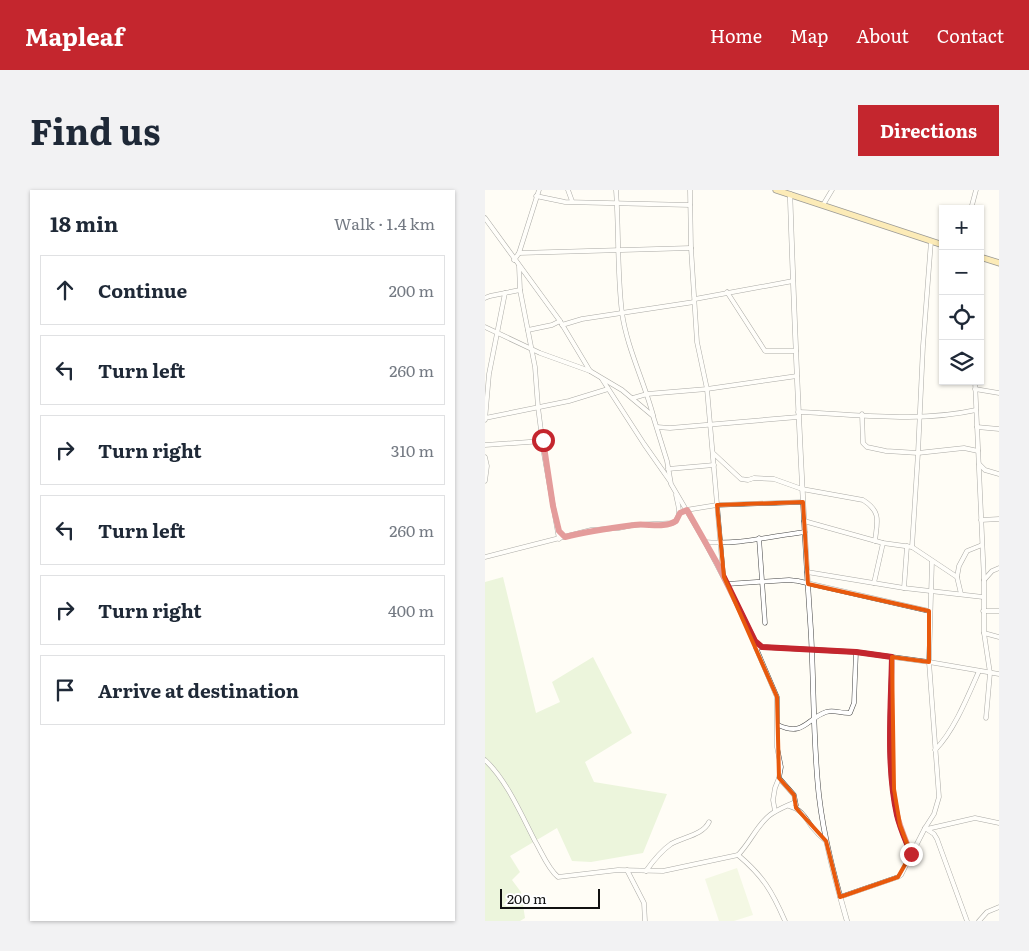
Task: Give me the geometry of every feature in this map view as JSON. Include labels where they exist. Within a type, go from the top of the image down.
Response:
[{"type":"main road","points":[[776,190],[939,244]]},
{"type":"main road","points":[[984,258],[999,263]]},
{"type":"street","points":[[514,260],[519,253],[539,190]]},
{"type":"street","points":[[568,190],[572,201]]},
{"type":"street","points":[[616,190],[622,313],[657,427],[669,469],[671,484]]},
{"type":"street","points":[[690,190],[691,248],[697,342],[707,389],[723,577]]},
{"type":"street","points":[[823,205],[832,190]]},
{"type":"street","points":[[972,205],[976,190]]},
{"type":"street","points":[[790,194],[798,415],[819,795],[829,856],[847,921]]},
{"type":"street","points":[[537,196],[561,201],[690,205]]},
{"type":"street","points":[[485,218],[561,323],[590,371]]},
{"type":"street","points":[[904,588],[918,453],[923,346],[931,241]]},
{"type":"street","points":[[519,253],[691,248]]},
{"type":"street","points":[[519,266],[520,290],[535,367],[538,407],[559,539]]},
{"type":"street","points":[[528,330],[793,281]]},
{"type":"street","points":[[485,298],[520,290]]},
{"type":"street","points":[[505,292],[489,374],[485,419],[569,401],[608,389]]},
{"type":"street","points":[[727,292],[765,352],[796,351]]},
{"type":"street","points":[[499,294],[503,298]]},
{"type":"street","points":[[485,327],[532,349],[590,371],[633,398],[653,416]]},
{"type":"street","points":[[633,398],[647,394],[707,389],[797,376]]},
{"type":"street","points":[[601,377],[687,510],[755,641],[756,648],[777,697],[777,747],[781,767],[773,800],[775,811]]},
{"type":"street","points":[[975,385],[984,580],[984,633],[990,673],[986,718]]},
{"type":"street","points":[[975,389],[999,393]]},
{"type":"street","points":[[657,427],[670,428],[798,415],[862,414],[920,417],[941,416],[976,410]]},
{"type":"street","points":[[862,414],[863,443],[865,446],[886,451],[918,453],[964,448],[978,451]]},
{"type":"street","points":[[977,427],[999,429]]},
{"type":"street","points":[[485,446],[543,440]]},
{"type":"street","points":[[713,452],[741,479],[774,479],[802,488],[863,500],[876,511],[875,541]]},
{"type":"street","points":[[485,457],[487,466],[485,481]]},
{"type":"street","points":[[979,464],[985,470],[999,474]]},
{"type":"street","points":[[669,469],[714,465]]},
{"type":"street","points":[[979,476],[985,470]]},
{"type":"street","points":[[485,558],[591,530],[633,525],[668,524],[676,521],[680,513],[676,493]]},
{"type":"street","points":[[680,513],[717,505],[803,502]]},
{"type":"street","points":[[981,520],[999,519]]},
{"type":"street","points":[[804,521],[883,543],[909,547],[957,577]]},
{"type":"street","points":[[559,531],[565,537]]},
{"type":"street","points":[[705,542],[720,543],[805,532]]},
{"type":"street","points":[[759,538],[765,622]]},
{"type":"street","points":[[875,583],[883,543]]},
{"type":"street","points":[[961,594],[957,577],[959,566],[967,551],[982,545]]},
{"type":"street","points":[[840,897],[899,877],[934,814],[939,798],[929,662],[929,611],[932,561]]},
{"type":"street","points":[[949,571],[959,566]]},
{"type":"street","points":[[984,580],[992,571],[999,568]]},
{"type":"street","points":[[807,572],[904,588],[983,596]]},
{"type":"street","points":[[727,584],[789,580],[929,611]]},
{"type":"street","points":[[983,611],[999,611]]},
{"type":"street","points":[[984,633],[999,637]]},
{"type":"street","points":[[755,641],[762,647]]},
{"type":"street","points":[[756,648],[856,652],[999,674]]},
{"type":"street","points":[[778,725],[787,729],[800,728],[825,712],[832,710],[846,713],[852,711],[856,652]]},
{"type":"street","points":[[892,657],[891,755],[893,789],[900,826],[911,854]]},
{"type":"street","points":[[935,750],[945,739],[979,671]]},
{"type":"street","points":[[813,709],[825,712]]},
{"type":"street","points":[[485,760],[494,770],[519,810],[554,874],[563,877],[585,873],[627,870],[663,871],[738,855],[749,844],[765,819],[775,811],[795,802]]},
{"type":"street","points":[[779,778],[794,795],[796,808]]},
{"type":"street","points":[[789,806],[796,808],[826,841]]},
{"type":"street","points":[[926,828],[975,818],[999,823]]},
{"type":"street","points":[[646,871],[662,851],[671,844],[705,829],[709,822]]},
{"type":"street","points":[[926,828],[937,839],[967,921]]},
{"type":"street","points":[[738,855],[762,877],[770,888],[785,921]]},
{"type":"street","points":[[627,870],[644,903],[645,921]]},
{"type":"street","points":[[979,921],[987,912],[999,907]]},
{"type":"highlighted area","points":[[803,502],[808,584],[929,611],[929,662],[892,657],[894,789],[900,825],[911,854],[898,877],[840,897],[826,841],[796,808],[794,795],[779,778],[777,697],[724,577],[717,505]]},
{"type":"green space","points":[[503,577],[536,713],[560,702],[552,682],[593,657],[632,733],[585,762],[594,782],[667,794],[643,853],[591,862],[572,861],[557,828],[510,856],[520,872],[512,880],[521,892],[525,918],[520,921],[485,921],[485,582]]},
{"type":"green space","points":[[737,868],[753,915],[734,921],[719,921],[705,879]]},
{"type":"route","points":[[543,440],[553,506],[559,531],[565,537],[591,530],[673,523],[680,513],[687,510],[717,563],[755,641],[762,647],[856,652],[892,657],[891,755],[893,789],[900,826],[911,854]]}]
